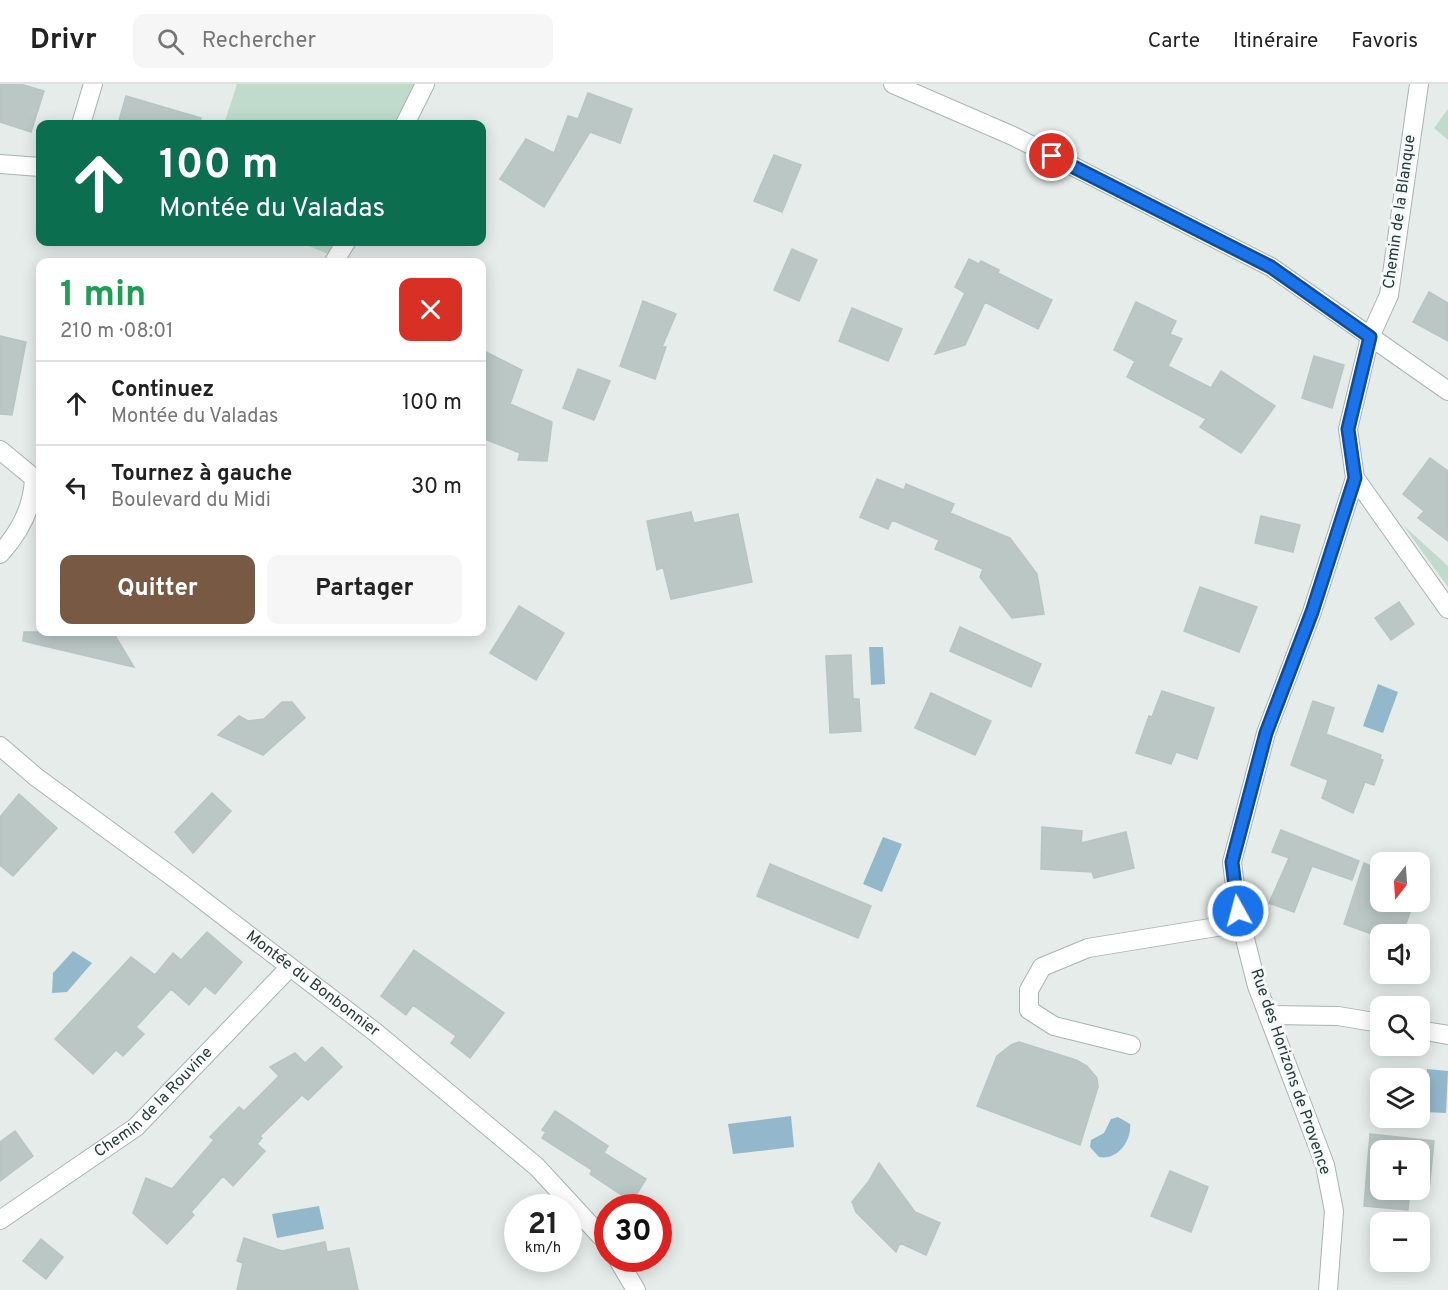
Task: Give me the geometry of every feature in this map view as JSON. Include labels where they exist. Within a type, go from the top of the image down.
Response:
[{"type":"street","points":[[82,120],[93,84]]},
{"type":"street","points":[[407,120],[425,84]]},
{"type":"street","points":[[893,84],[1012,136],[1271,267],[1448,391]]},
{"type":"street","name":"Chemin de la Blanque","points":[[1355,478],[1348,429],[1370,337],[1389,295],[1419,84]]},
{"type":"street","points":[[0,164],[36,167]]},
{"type":"street","points":[[0,450],[34,478],[34,500],[14,538],[0,554]]},
{"type":"street","points":[[1355,478],[1448,609]]},
{"type":"street","name":"Rue des Horizons de Provence","points":[[1328,1290],[1335,1211],[1325,1165],[1257,986],[1241,923],[1232,862],[1266,733],[1312,612],[1355,478]]},
{"type":"street","name":"Montée du Bonbonnier","points":[[0,746],[36,777],[375,1032],[537,1167],[594,1229]]},
{"type":"street","points":[[1131,1045],[1054,1026],[1029,1010],[1029,990],[1042,967],[1088,948],[1241,923]]},
{"type":"street","name":"Chemin de la Rouvine","points":[[0,1220],[136,1126],[290,967]]},
{"type":"street","points":[[1268,1015],[1338,1016],[1370,1021]]},
{"type":"street","points":[[1430,1032],[1448,1035]]},
{"type":"street","points":[[625,1272],[636,1290]]},
{"type":"green space","points":[[237,84],[417,84],[400,120],[225,120]]},
{"type":"green space","points":[[1448,109],[1448,140],[1434,128]]},
{"type":"green space","points":[[309,246],[342,246],[337,258]]},
{"type":"green space","points":[[1403,525],[1448,566],[1448,587]]},
{"type":"water","points":[[869,647],[883,647],[885,684],[871,685]]},
{"type":"water","points":[[1378,684],[1398,692],[1383,733],[1363,726]]},
{"type":"water","points":[[883,837],[902,844],[882,892],[863,884]]},
{"type":"water","points":[[73,951],[92,963],[67,992],[52,993],[53,973]]},
{"type":"water","points":[[1430,1069],[1448,1071],[1446,1113],[1430,1112]]},
{"type":"water","points":[[791,1116],[794,1147],[733,1154],[728,1124]]},
{"type":"water","points":[[1118,1117],[1130,1124],[1126,1143],[1118,1153],[1099,1157],[1090,1147],[1091,1140],[1104,1133],[1111,1119]]},
{"type":"water","points":[[319,1206],[324,1229],[277,1238],[272,1214]]},
{"type":"building","points":[[0,84],[20,84],[44,91],[31,132],[0,122]]},
{"type":"building","points":[[588,93],[632,109],[620,143],[590,132],[544,207],[500,179],[526,139],[554,153],[568,116],[578,119]]},
{"type":"building","points":[[126,96],[201,118],[201,120],[119,120]]},
{"type":"building","points":[[774,155],[801,165],[782,212],[754,201]]},
{"type":"building","points":[[792,249],[817,260],[799,301],[774,290]]},
{"type":"building","points":[[969,259],[979,264],[981,261],[999,270],[998,273],[1052,300],[1038,329],[985,302],[965,345],[935,354],[965,293],[955,287]]},
{"type":"building","points":[[1429,292],[1448,303],[1448,341],[1413,322]]},
{"type":"building","points":[[643,301],[676,314],[662,347],[666,347],[655,379],[620,366]]},
{"type":"building","points":[[1136,302],[1176,321],[1170,334],[1182,339],[1168,366],[1211,388],[1221,371],[1275,406],[1241,453],[1200,427],[1206,419],[1127,377],[1135,361],[1114,350]]},
{"type":"building","points":[[852,308],[902,329],[888,361],[839,341]]},
{"type":"building","points":[[0,336],[26,342],[12,415],[0,414]]},
{"type":"building","points":[[486,352],[522,370],[510,404],[552,422],[547,461],[518,460],[520,453],[486,440]]},
{"type":"building","points":[[1314,356],[1344,365],[1332,408],[1302,398]]},
{"type":"building","points":[[578,369],[610,381],[594,420],[563,408]]},
{"type":"building","points":[[1430,458],[1448,471],[1448,541],[1418,518],[1424,511],[1403,494]]},
{"type":"building","points":[[877,479],[904,490],[906,484],[954,504],[950,513],[1010,538],[1037,574],[1044,614],[1012,618],[980,577],[983,569],[935,549],[939,540],[892,520],[888,529],[860,517]]},
{"type":"building","points":[[691,512],[694,523],[738,514],[752,582],[671,599],[663,567],[657,570],[647,521]]},
{"type":"building","points":[[1261,516],[1300,525],[1293,552],[1255,543]]},
{"type":"building","points":[[1200,587],[1257,607],[1239,652],[1184,631]]},
{"type":"building","points":[[1399,602],[1414,624],[1391,640],[1375,618]]},
{"type":"building","points":[[519,606],[564,633],[536,680],[490,653]]},
{"type":"building","points":[[960,627],[1041,664],[1031,687],[950,651]]},
{"type":"building","points":[[24,632],[36,632],[36,636],[115,636],[134,667],[23,641]]},
{"type":"building","points":[[851,655],[853,699],[859,699],[861,731],[830,733],[826,656]]},
{"type":"building","points":[[1162,691],[1214,708],[1197,759],[1176,752],[1171,764],[1136,753],[1149,716],[1152,717]]},
{"type":"building","points":[[931,693],[991,721],[975,755],[915,728]]},
{"type":"building","points":[[1313,701],[1334,708],[1326,734],[1381,755],[1380,759],[1383,760],[1374,785],[1365,782],[1353,813],[1322,798],[1328,780],[1291,765]]},
{"type":"building","points":[[282,702],[292,702],[305,718],[263,755],[218,735],[239,716],[248,721],[264,719]]},
{"type":"building","points":[[212,793],[231,811],[193,853],[175,832]]},
{"type":"building","points":[[19,794],[57,828],[13,876],[0,865],[0,817]]},
{"type":"building","points":[[1042,827],[1082,831],[1081,843],[1126,832],[1134,868],[1094,878],[1092,872],[1041,869]]},
{"type":"building","points":[[1281,830],[1359,861],[1352,880],[1312,866],[1294,912],[1269,903],[1289,858],[1272,852]]},
{"type":"building","points":[[1364,863],[1370,866],[1370,912],[1410,912],[1406,924],[1370,924],[1370,933],[1344,924]]},
{"type":"building","points":[[770,864],[871,906],[858,938],[757,896]]},
{"type":"building","points":[[207,932],[242,962],[215,994],[205,986],[189,1005],[171,989],[136,1027],[144,1034],[123,1056],[116,1050],[93,1074],[55,1039],[131,957],[155,975],[173,953],[181,960]]},
{"type":"building","points":[[414,950],[504,1013],[470,1058],[451,1043],[456,1036],[413,1005],[406,1015],[381,996]]},
{"type":"building","points":[[1019,1042],[1076,1060],[1087,1066],[1097,1078],[1098,1087],[1080,1145],[977,1106],[997,1056]]},
{"type":"building","points":[[322,1047],[342,1067],[308,1100],[302,1095],[260,1136],[262,1138],[257,1144],[265,1151],[233,1186],[223,1176],[191,1212],[194,1215],[167,1244],[133,1213],[146,1178],[172,1189],[214,1140],[210,1137],[239,1107],[244,1111],[279,1076],[270,1067],[295,1053],[305,1063]]},
{"type":"building","points":[[555,1111],[608,1146],[604,1153],[646,1179],[637,1194],[620,1194],[590,1174],[592,1170],[542,1138],[546,1132],[542,1130]]},
{"type":"building","points":[[15,1131],[33,1156],[0,1181],[0,1142]]},
{"type":"building","points":[[1370,1134],[1425,1140],[1370,1140],[1370,1200],[1409,1200],[1408,1210],[1364,1206]]},
{"type":"building","points":[[1430,1141],[1434,1141],[1430,1180]]},
{"type":"building","points":[[879,1163],[915,1212],[940,1223],[926,1255],[900,1243],[896,1252],[856,1212],[852,1202],[869,1181]]},
{"type":"building","points":[[1170,1171],[1208,1187],[1191,1232],[1151,1216]]},
{"type":"building","points":[[244,1238],[282,1251],[325,1242],[327,1252],[349,1248],[358,1290],[237,1290],[243,1263],[237,1261]]},
{"type":"building","points":[[41,1239],[63,1257],[46,1279],[23,1261]]},
{"type":"route","points":[[1052,156],[1271,267],[1370,337],[1348,429],[1355,478],[1312,612],[1266,733],[1232,862],[1238,911]]}]
